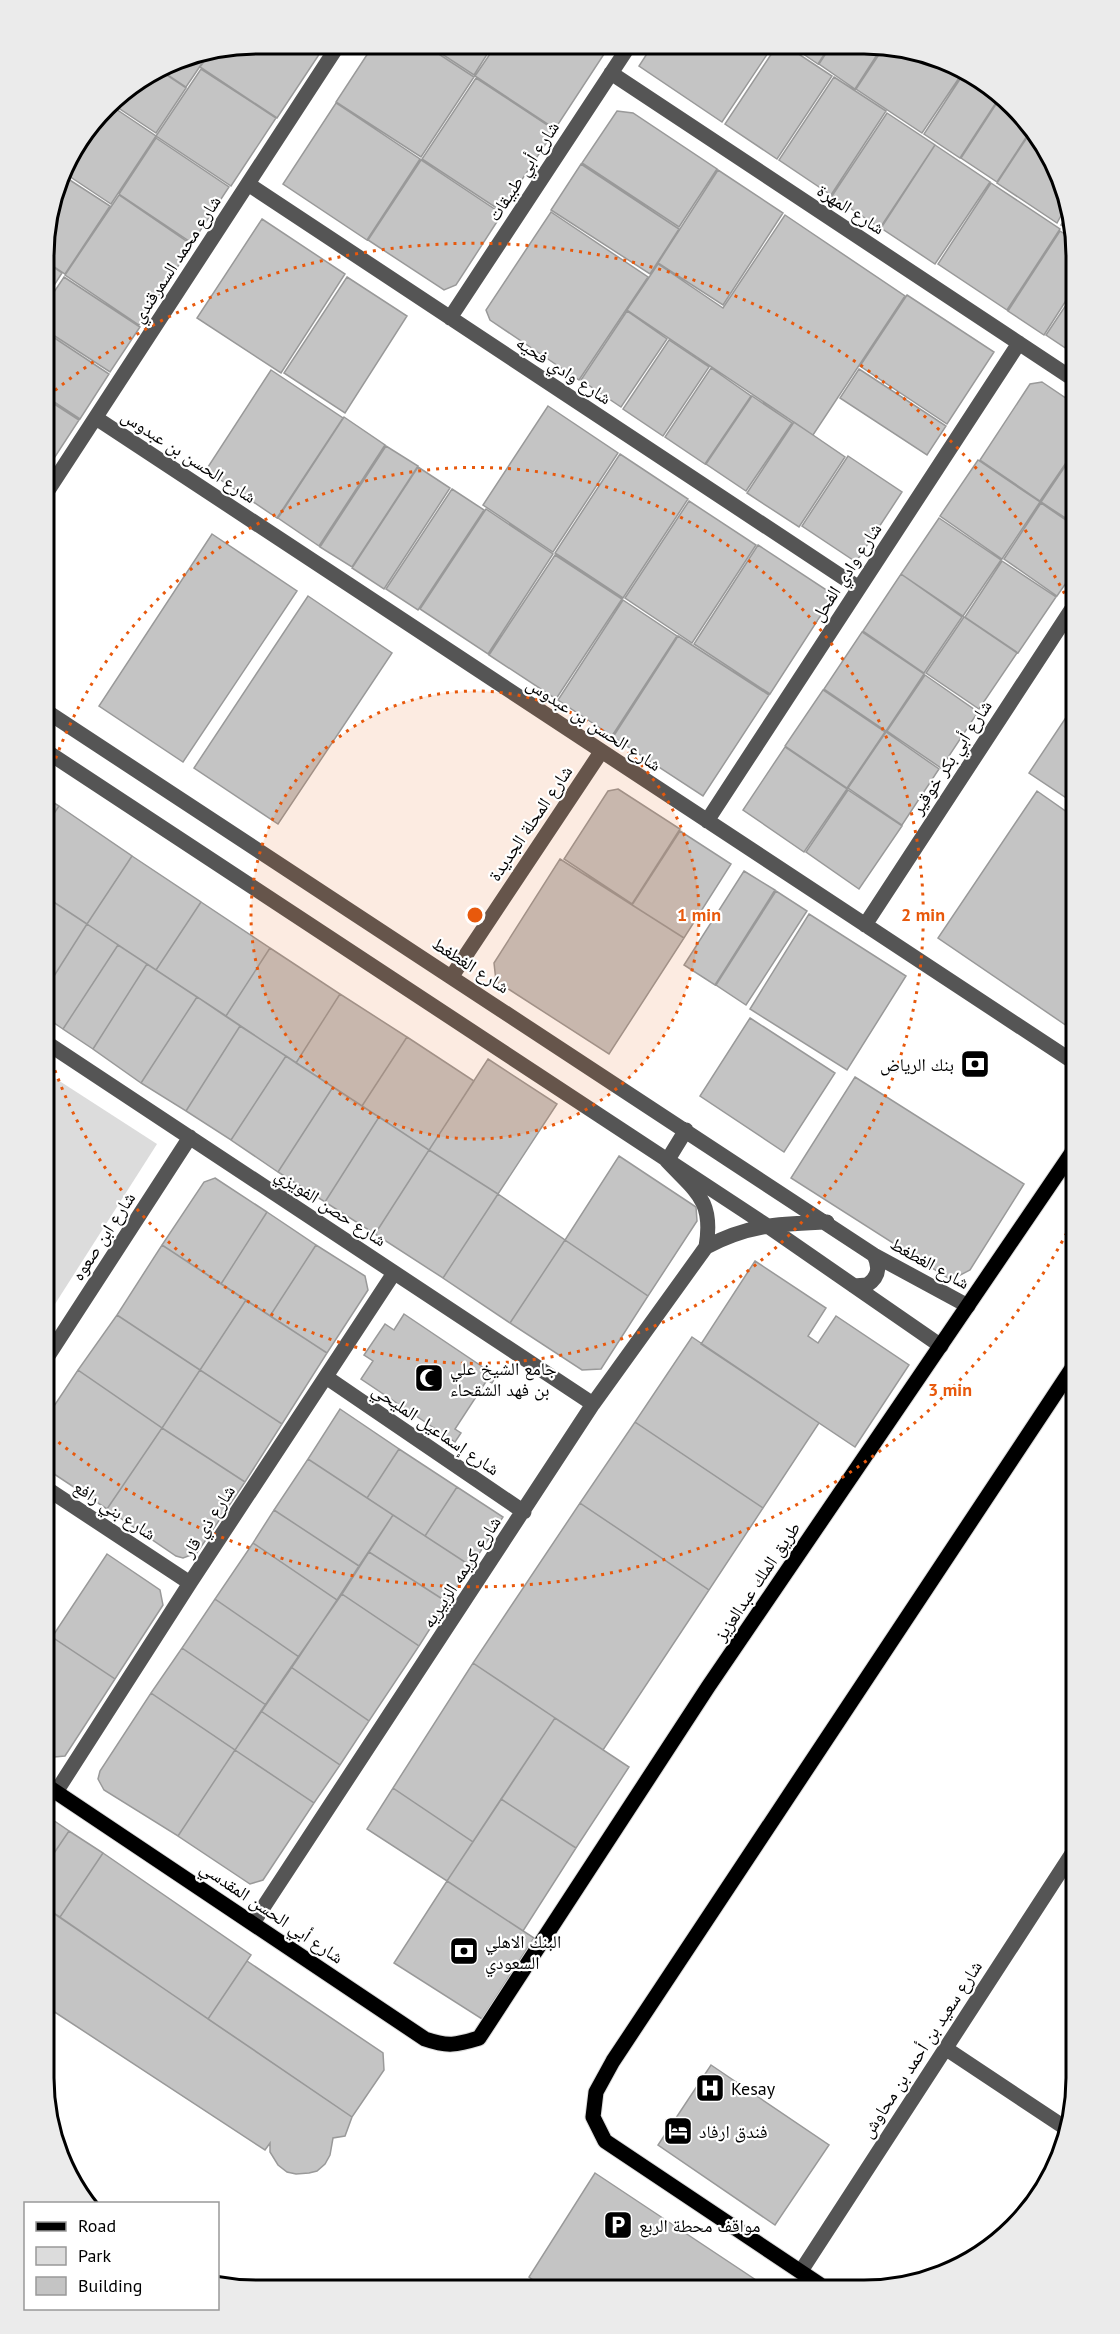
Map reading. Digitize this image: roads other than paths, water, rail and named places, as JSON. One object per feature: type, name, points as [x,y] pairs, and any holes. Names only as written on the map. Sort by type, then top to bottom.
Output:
[{"type":"main road","name":"طريق الملك عبدالعزيز","points":[[479,2038],[708,1687],[1066,1161]]},
{"type":"main road","points":[[813,2280],[605,2140],[593,2117],[596,2092],[613,2061],[1066,1378]]},
{"type":"main road","name":"شارع أبي الحسن المقدسي","points":[[54,1791],[425,2039],[444,2045],[460,2044],[479,2038]]},
{"type":"street","name":"شارع محمد السمرقندي","points":[[54,481],[332,54]]},
{"type":"street","name":"شارع أبي طبيقات","points":[[450,318],[624,54]]},
{"type":"street","name":"شارع المهرة","points":[[610,74],[1066,374]]},
{"type":"street","name":"شارع وادي فحيه","points":[[248,184],[859,588]]},
{"type":"street","name":"شارع وادي الفحل","points":[[706,821],[1019,343]]},
{"type":"street","name":"شارع الحسن بن عبدوس","points":[[96,418],[1066,1058]]},
{"type":"street","name":"شارع أبي بكر خوقير","points":[[865,925],[1066,618]]},
{"type":"street","name":"شارع الغطغط","points":[[54,716],[874,1255],[968,1306]]},
{"type":"street","name":"شارع المحلة الجديدة","points":[[452,976],[601,752]]},
{"type":"street","points":[[54,756],[766,1224],[941,1346]]},
{"type":"street","name":"شارع حصن الفويزي","points":[[54,1048],[593,1404]]},
{"type":"street","points":[[667,1161],[686,1130]]},
{"type":"street","name":"شارع ابن صعوه","points":[[54,1347],[190,1137]]},
{"type":"street","points":[[667,1161],[702,1199],[708,1215],[709,1229],[706,1247]]},
{"type":"street","name":"شارع كريمه الزبيريه","points":[[253,1923],[593,1404],[706,1247],[738,1232],[766,1224],[827,1222]]},
{"type":"street","name":"شارع الغطغط","points":[[854,1286],[867,1285],[877,1275],[878,1269],[874,1255]]},
{"type":"street","name":"شارع ذي قار","points":[[54,1788],[394,1273]]},
{"type":"street","name":"شارع إسماعيل المليحي","points":[[326,1377],[524,1512]]},
{"type":"street","name":"شارع بني رافع","points":[[54,1494],[190,1583]]},
{"type":"street","name":"شارع سعيد بن أحمد بن محاوش","points":[[801,2271],[1066,1863]]},
{"type":"street","points":[[945,2048],[1060,2124]]},
{"type":"place","name":"بنك الرياض","points":[[975,1064]]},
{"type":"place","name":"جامع الشيخ علي بن فهد الشقحاء","points":[[429,1378]]},
{"type":"place","name":"البنك الاهلي السعودي","points":[[464,1951]]},
{"type":"place","name":"Kesay","points":[[710,2088]]},
{"type":"place","name":"فندق ارفاد","points":[[678,2131]]},
{"type":"place","name":"مواقف محطة الربع","points":[[618,2225]]}]
